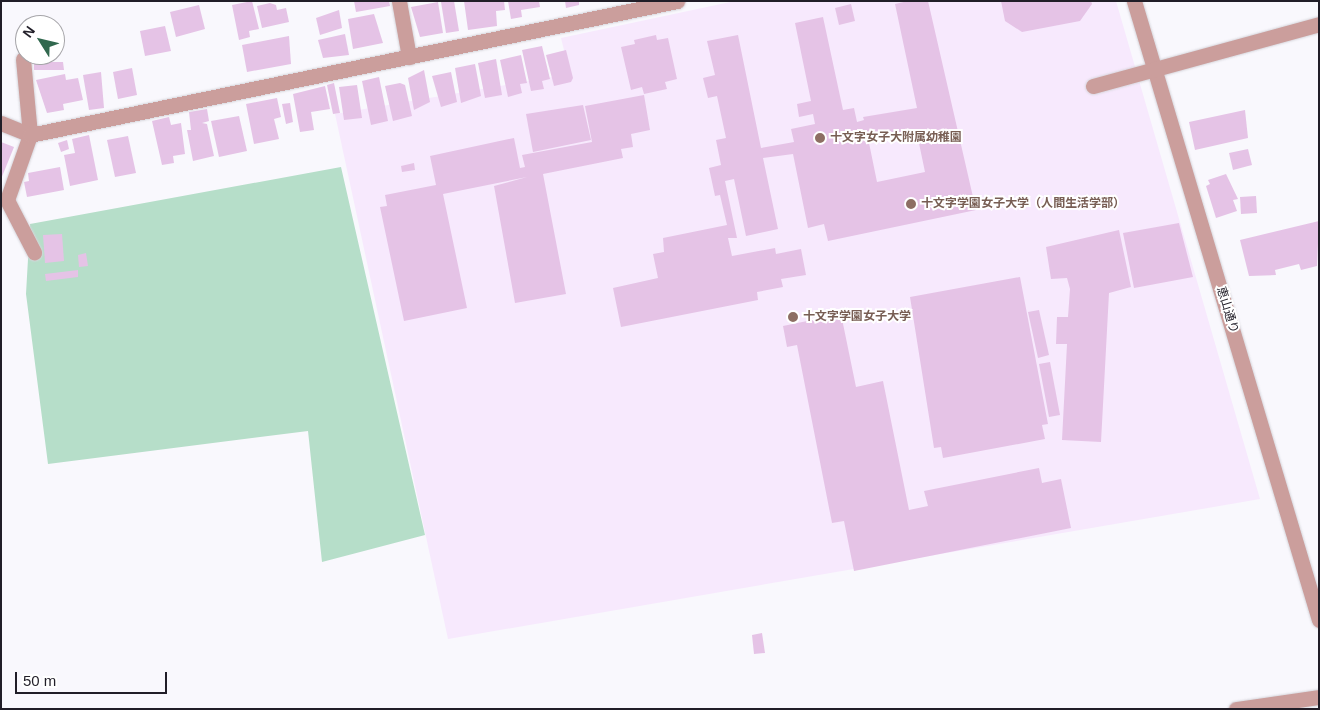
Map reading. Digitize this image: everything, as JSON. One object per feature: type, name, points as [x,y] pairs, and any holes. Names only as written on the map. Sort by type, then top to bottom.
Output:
[{"type":"street","points":[[399,1],[409,56]]},
{"type":"street","points":[[1,123],[30,135],[677,1]]},
{"type":"street","name":"恵山通り","points":[[1134,1],[1319,620]]},
{"type":"street","points":[[1093,86],[1154,66],[1319,24]]},
{"type":"street","points":[[24,65],[30,135],[7,200],[34,252]]},
{"type":"street","points":[[1236,709],[1319,697]]},
{"type":"shaded area","name":"十文字学園女子大学","points":[[735,1],[1116,1],[1260,499],[448,639],[335,114],[570,74],[561,38]]},
{"type":"green space","points":[[341,167],[425,535],[322,562],[308,431],[48,464],[26,294],[30,224]]},
{"type":"building","points":[[252,1],[259,29],[249,31],[250,37],[239,40],[232,5]]},
{"type":"building","points":[[354,1],[389,1],[390,6],[356,12]]},
{"type":"building","points":[[454,1],[459,31],[446,33],[441,2]]},
{"type":"building","points":[[464,1],[504,1],[505,10],[496,11],[497,26],[468,30]]},
{"type":"building","points":[[508,1],[539,1],[540,7],[521,10],[522,17],[511,19]]},
{"type":"building","points":[[565,1],[579,1],[579,5],[566,8]]},
{"type":"building","points":[[908,1],[928,1],[976,210],[828,241],[824,224],[808,228],[793,154],[763,158],[778,229],[746,236],[734,179],[725,181],[737,238],[728,238],[732,256],[775,248],[776,254],[801,249],[806,275],[781,279],[783,287],[757,292],[758,300],[621,327],[613,288],[658,278],[653,254],[664,252],[663,238],[727,225],[720,195],[715,196],[709,168],[721,165],[716,140],[726,138],[717,96],[708,98],[703,78],[715,75],[707,41],[738,35],[761,148],[794,142],[791,129],[815,124],[813,114],[799,117],[797,104],[811,101],[795,23],[823,17],[843,110],[854,108],[857,122],[864,120],[863,117],[917,108],[895,4]],"holes":[[[916,129],[925,172],[877,182],[868,138]]]},
{"type":"building","points":[[1001,1],[1091,1],[1092,4],[1080,21],[1022,32],[1005,21]]},
{"type":"building","points":[[438,2],[443,33],[420,37],[411,7]]},
{"type":"building","points":[[270,3],[276,5],[277,10],[286,8],[289,22],[262,28],[257,6]]},
{"type":"building","points":[[851,4],[855,21],[839,25],[835,8]]},
{"type":"building","points":[[199,5],[205,29],[176,37],[170,12]]},
{"type":"building","points":[[339,10],[342,28],[320,35],[316,18]]},
{"type":"building","points":[[374,14],[383,43],[353,49],[348,19]]},
{"type":"building","points":[[165,26],[171,51],[145,56],[140,31]]},
{"type":"building","points":[[345,34],[349,55],[323,58],[318,40]]},
{"type":"building","points":[[656,35],[657,40],[668,38],[677,79],[665,82],[667,89],[644,94],[642,87],[631,90],[621,47],[635,44],[634,40]]},
{"type":"building","points":[[289,36],[291,64],[247,72],[242,45]]},
{"type":"building","points":[[542,46],[550,79],[542,81],[544,89],[531,91],[522,50]]},
{"type":"building","points":[[566,50],[573,78],[571,82],[554,86],[546,55]]},
{"type":"building","points":[[521,55],[527,83],[520,84],[522,93],[508,97],[500,60]]},
{"type":"building","points":[[496,59],[502,95],[485,98],[478,63]]},
{"type":"building","points":[[475,64],[481,96],[461,103],[455,68]]},
{"type":"building","points":[[34,65],[63,65],[64,70],[34,70]]},
{"type":"building","points":[[132,68],[137,95],[118,99],[113,72]]},
{"type":"building","points":[[424,70],[430,102],[414,110],[408,78]]},
{"type":"building","points":[[101,72],[104,108],[89,110],[83,75]]},
{"type":"building","points":[[451,72],[457,102],[441,107],[432,76]]},
{"type":"building","points":[[65,74],[66,80],[78,78],[83,100],[63,104],[64,110],[47,113],[36,80]]},
{"type":"building","points":[[379,77],[388,121],[371,125],[362,81]]},
{"type":"building","points":[[334,83],[340,113],[333,114],[327,85]]},
{"type":"building","points":[[400,83],[405,85],[412,116],[393,121],[385,86]]},
{"type":"building","points":[[357,85],[362,118],[344,120],[339,87]]},
{"type":"building","points":[[325,86],[330,109],[311,112],[314,130],[300,132],[293,94]]},
{"type":"building","points":[[644,95],[650,130],[631,134],[633,147],[621,149],[623,158],[543,174],[566,294],[515,303],[494,186],[527,177],[443,194],[467,308],[404,321],[380,207],[387,206],[385,195],[436,185],[430,156],[514,138],[520,168],[525,167],[522,155],[592,142],[585,106]]},
{"type":"building","points":[[277,98],[281,117],[274,119],[279,139],[254,144],[246,104]]},
{"type":"building","points":[[290,103],[293,122],[286,124],[282,104]]},
{"type":"building","points":[[583,105],[591,140],[533,152],[526,114]]},
{"type":"building","points":[[207,109],[209,121],[202,123],[207,124],[214,156],[193,161],[187,130],[191,130],[189,112]]},
{"type":"building","points":[[1245,110],[1248,138],[1195,150],[1189,122]]},
{"type":"building","points":[[239,116],[247,151],[219,157],[211,121]]},
{"type":"building","points":[[169,117],[171,125],[181,123],[185,154],[173,156],[174,163],[162,165],[152,121]]},
{"type":"building","points":[[89,135],[98,180],[70,186],[64,155],[75,153],[72,139]]},
{"type":"building","points":[[128,136],[136,173],[115,177],[107,140]]},
{"type":"building","points":[[67,140],[69,149],[61,152],[58,143]]},
{"type":"building","points":[[1,142],[14,147],[1,179]]},
{"type":"building","points":[[1248,149],[1252,165],[1233,170],[1229,153]]},
{"type":"building","points":[[414,163],[415,170],[402,172],[401,166]]},
{"type":"building","points":[[60,167],[64,190],[27,197],[24,182],[29,181],[28,173]]},
{"type":"building","points":[[1226,174],[1238,199],[1233,200],[1237,211],[1216,218],[1206,186],[1210,184],[1208,180]]},
{"type":"building","points":[[1256,196],[1257,213],[1241,214],[1240,197]]},
{"type":"building","points":[[1319,221],[1317,266],[1301,270],[1299,264],[1275,270],[1276,275],[1249,276],[1240,240]]},
{"type":"building","points":[[1179,223],[1193,277],[1134,288],[1123,233]]},
{"type":"building","points":[[1119,230],[1131,287],[1109,293],[1101,442],[1062,440],[1067,344],[1056,344],[1057,317],[1068,317],[1070,289],[1067,278],[1051,279],[1046,247]]},
{"type":"building","points":[[62,234],[64,261],[45,263],[43,235]]},
{"type":"building","points":[[86,253],[88,266],[79,267],[78,255]]},
{"type":"building","points":[[78,270],[78,277],[46,281],[45,274]]},
{"type":"building","points":[[1020,277],[1048,424],[1042,425],[1045,439],[943,458],[941,447],[934,448],[910,297]]},
{"type":"building","points":[[1039,310],[1049,355],[1038,358],[1028,312]]},
{"type":"building","points":[[841,314],[856,387],[883,381],[909,510],[928,506],[924,491],[1039,468],[1042,483],[1061,479],[1071,528],[854,571],[844,521],[832,523],[797,345],[787,347],[783,326]]},
{"type":"building","points":[[1050,362],[1060,415],[1049,417],[1039,364]]},
{"type":"building","points":[[762,633],[765,653],[754,654],[752,635]]},
{"type":"place","name":"十文字女子大附属幼稚園","points":[[820,138]]},
{"type":"place","name":"十文字学園女子大学（人間生活学部）","points":[[911,204]]},
{"type":"place","name":"十文字学園女子大学","points":[[793,317]]}]
